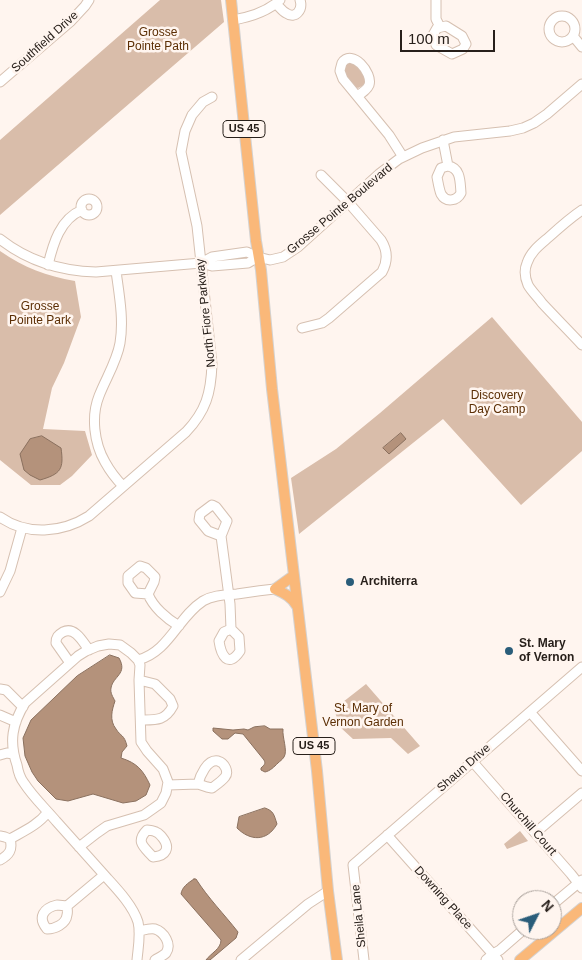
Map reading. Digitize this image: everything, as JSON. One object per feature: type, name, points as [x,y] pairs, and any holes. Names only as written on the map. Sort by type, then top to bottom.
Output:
[{"type":"main road","name":"US 45","points":[[231,0],[258,257],[261,270],[272,389],[337,960]]},
{"type":"main road","points":[[293,576],[276,589],[285,593],[298,607]]},
{"type":"main road","points":[[520,960],[582,908]]},
{"type":"street","name":"Southfield Drive","points":[[0,82],[71,21],[89,0]]},
{"type":"street","points":[[233,20],[258,14],[278,2],[287,14],[293,15],[299,12],[301,8],[300,0]]},
{"type":"street","points":[[436,0],[436,19],[440,27]]},
{"type":"street","points":[[573,36],[582,47]]},
{"type":"street","name":"Grosse Pointe Boulevard","points":[[0,239],[40,262],[72,271],[84,272],[201,263],[212,266],[248,263],[258,257],[270,260],[278,259],[289,254],[379,174],[403,157],[454,137],[523,128],[548,114],[582,84]]},
{"type":"street","points":[[357,96],[389,135],[403,157]]},
{"type":"street","name":"North Fiore Parkway","points":[[0,518],[22,528],[51,530],[69,526],[89,516],[186,432],[201,413],[212,382],[212,364],[197,226],[182,147],[185,131],[192,115],[203,102],[212,97]]},
{"type":"street","points":[[443,140],[448,166]]},
{"type":"street","points":[[302,328],[322,323],[329,318],[382,272],[386,265],[385,246],[381,240],[348,202],[321,175]]},
{"type":"street","points":[[48,265],[61,228],[71,216],[82,210]]},
{"type":"street","points":[[582,210],[538,246],[531,254],[525,268],[525,277],[534,294],[582,344]]},
{"type":"street","points":[[116,271],[122,326],[120,344],[117,357],[99,396],[94,418],[100,452],[107,466],[123,486]]},
{"type":"street","points":[[0,592],[10,571],[22,528]]},
{"type":"street","points":[[221,536],[230,604],[231,628]]},
{"type":"street","points":[[138,660],[144,659],[163,646],[195,608],[211,597],[276,589]]},
{"type":"street","points":[[148,594],[150,600],[170,620],[179,626]]},
{"type":"street","points":[[70,663],[56,643],[61,633],[72,631],[89,650]]},
{"type":"street","points":[[79,847],[107,826],[144,815],[161,802],[168,785],[163,769],[140,742],[140,665],[138,660],[120,645],[98,646],[78,656],[25,703],[16,722],[12,742],[13,754],[22,781],[48,812],[79,847],[104,875],[125,898],[137,921],[139,931],[137,960]]},
{"type":"street","name":"Shaun Drive","points":[[354,873],[353,865],[582,667]]},
{"type":"street","points":[[139,680],[154,684],[170,699],[173,706],[170,713],[163,718],[141,720]]},
{"type":"street","points":[[0,689],[6,690],[23,707]]},
{"type":"street","points":[[530,712],[582,772]]},
{"type":"street","points":[[0,715],[16,722]]},
{"type":"street","points":[[0,755],[13,754]]},
{"type":"street","name":"Churchill Court","points":[[472,761],[581,884]]},
{"type":"street","points":[[168,785],[198,784]]},
{"type":"street","points":[[536,833],[582,793]]},
{"type":"street","points":[[10,839],[31,828],[48,812]]},
{"type":"street","points":[[144,815],[147,830]]},
{"type":"street","name":"Downing Place","points":[[387,835],[492,958]]},
{"type":"street","points":[[0,836],[10,839],[12,849],[0,860]]},
{"type":"street","name":"Sheila Lane","points":[[354,873],[364,960]]},
{"type":"street","points":[[67,906],[104,875]]},
{"type":"street","points":[[562,898],[581,884]]},
{"type":"street","points":[[241,960],[308,904],[328,891]]},
{"type":"street","points":[[139,931],[156,930],[167,939],[168,944],[165,953],[155,960]]},
{"type":"street","points":[[492,958],[512,940]]},
{"type":"green space","name":"Grosse Pointe Path","points":[[160,0],[221,0],[224,22],[0,215],[0,140]]},
{"type":"green space","points":[[349,61],[364,74],[365,82],[358,88],[353,86],[343,71],[345,63]]},
{"type":"green space","name":"Grosse Pointe Park","points":[[0,251],[36,270],[55,277],[75,281],[81,317],[64,363],[52,388],[43,429],[85,431],[92,455],[72,476],[60,485],[31,485],[0,460]]},
{"type":"green space","name":"Discovery Day Camp","points":[[492,317],[582,422],[582,451],[521,505],[443,419],[299,534],[291,478],[336,449]]},
{"type":"green space","name":"St. Mary of Vernon Garden","points":[[366,684],[420,746],[408,754],[391,738],[353,739],[340,727],[334,709]]},
{"type":"green space","points":[[520,831],[528,841],[507,849],[504,844]]},
{"type":"shaded area","points":[[401,433],[406,439],[389,454],[383,448]]},
{"type":"shaded area","points":[[42,436],[61,448],[62,461],[60,470],[57,473],[40,480],[24,470],[20,454],[30,439]]},
{"type":"shaded area","points":[[110,655],[119,658],[122,668],[112,684],[111,690],[115,701],[112,711],[112,722],[125,739],[127,746],[122,752],[121,758],[139,768],[150,785],[146,795],[136,801],[123,803],[93,794],[68,801],[56,799],[32,772],[25,756],[23,738],[31,720],[77,676]]},
{"type":"shaded area","points":[[265,726],[270,729],[283,729],[285,754],[282,760],[272,769],[265,772],[261,770],[265,763],[264,760],[243,734],[235,733],[228,739],[222,739],[213,731],[213,728],[248,730],[254,727]]},
{"type":"shaded area","points":[[265,808],[272,812],[277,824],[268,834],[258,838],[247,835],[237,828],[239,817]]},
{"type":"shaded area","points":[[196,879],[238,932],[236,938],[210,960],[206,960],[218,948],[221,940],[181,894],[184,887]]},
{"type":"place","name":"Architerra","points":[[350,582]]},
{"type":"place","name":"St. Mary of Vernon","points":[[509,651]]}]
